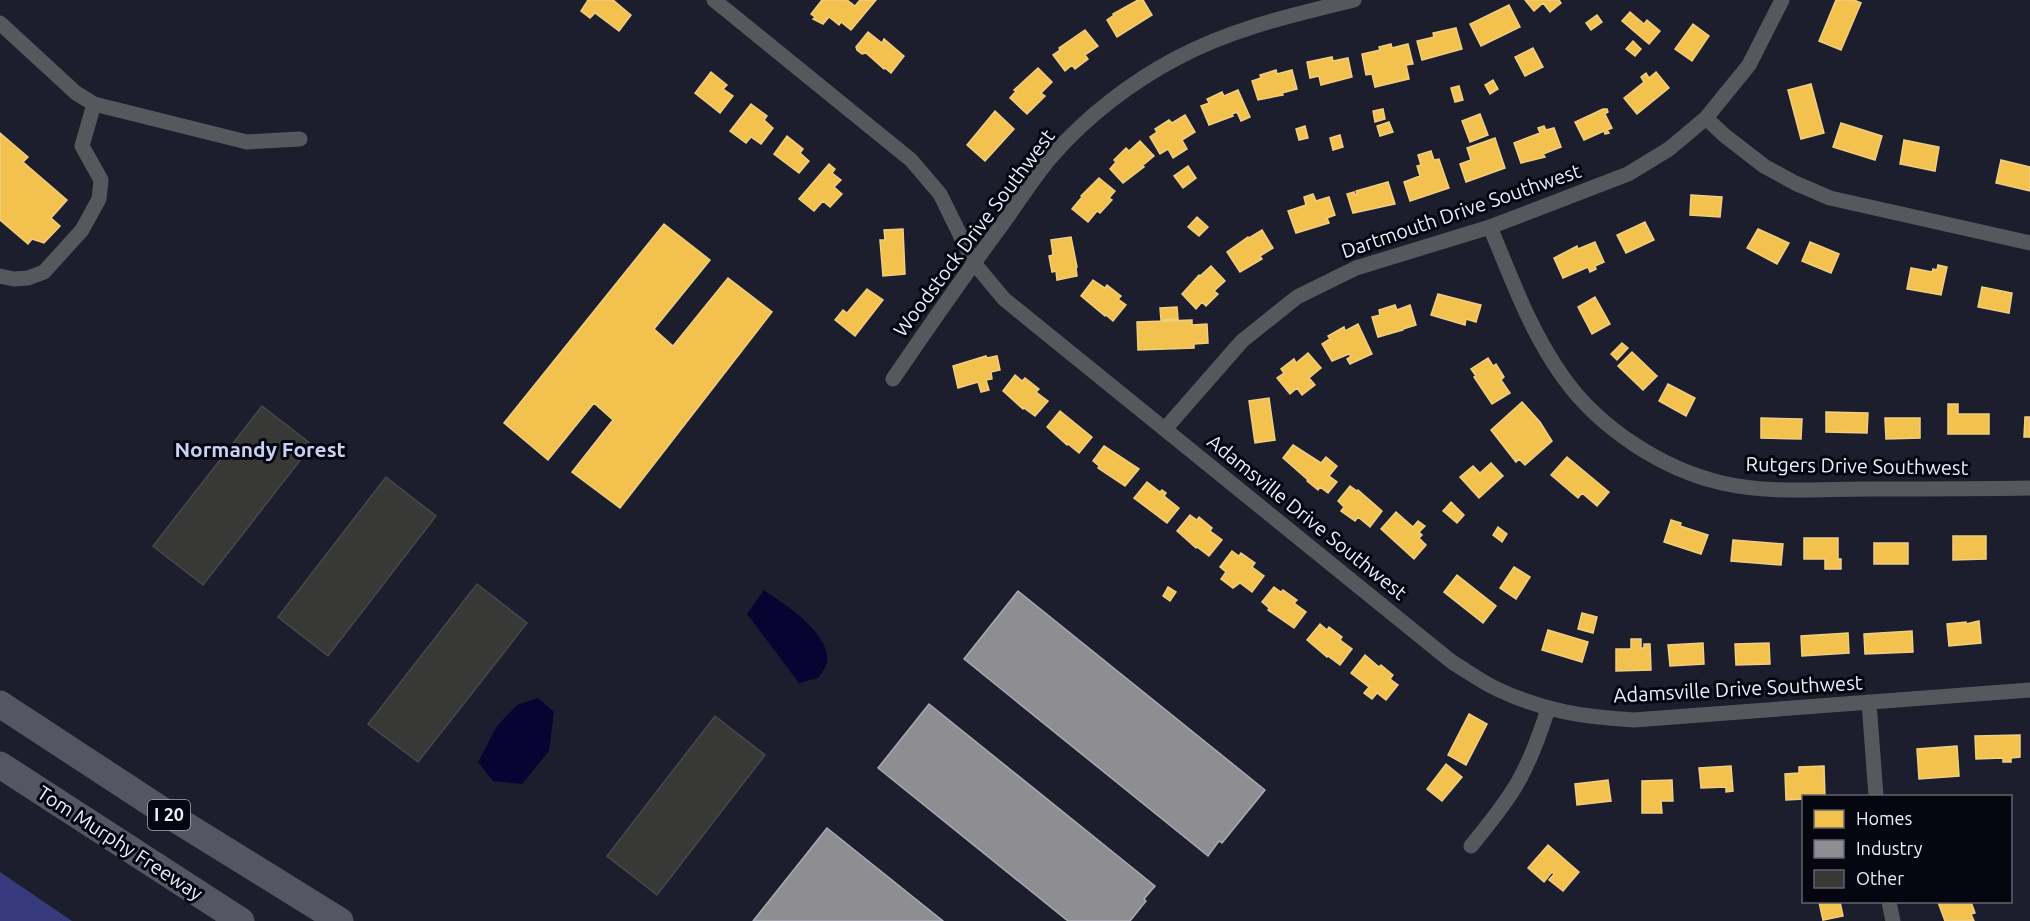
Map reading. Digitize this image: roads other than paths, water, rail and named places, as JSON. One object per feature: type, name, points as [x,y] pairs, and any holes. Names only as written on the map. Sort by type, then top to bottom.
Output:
[{"type":"highway","name":"I 20","points":[[0,704],[177,820],[340,921]]},
{"type":"highway","name":"Tom Murphy Freeway","points":[[0,765],[241,921]]},
{"type":"street","name":"Adamsville Drive Southwest","points":[[714,0],[910,160],[940,194],[974,263],[1004,299],[1452,663],[1496,689],[1548,709],[1591,718],[1634,720],[2030,690]]},
{"type":"street","name":"Woodstock Drive Southwest","points":[[893,379],[1052,157],[1086,122],[1129,88],[1177,58],[1235,32],[1354,0]]},
{"type":"street","name":"Dartmouth Drive Southwest","points":[[1165,429],[1242,341],[1298,297],[1356,268],[1490,227],[1628,174],[1669,150],[1706,118],[1749,65],[1782,0]]},
{"type":"street","points":[[0,23],[76,93],[94,104],[247,142],[300,140]]},
{"type":"street","points":[[0,276],[14,279],[28,278],[44,272],[81,230],[99,199],[101,180],[82,146],[94,104]]},
{"type":"street","points":[[1706,118],[1724,135],[1764,165],[1795,183],[1830,198],[2030,243]]},
{"type":"street","name":"Rutgers Drive Southwest","points":[[1490,227],[1530,326],[1564,379],[1590,408],[1622,436],[1679,470],[1723,484],[1770,490],[2030,489]]},
{"type":"street","points":[[1869,702],[1876,795]]},
{"type":"street","points":[[1471,846],[1496,816],[1518,782],[1535,746],[1548,709]]},
{"type":"street","points":[[1889,903],[1893,921]]},
{"type":"district","name":"Normandy Forest","points":[[260,450]]}]
